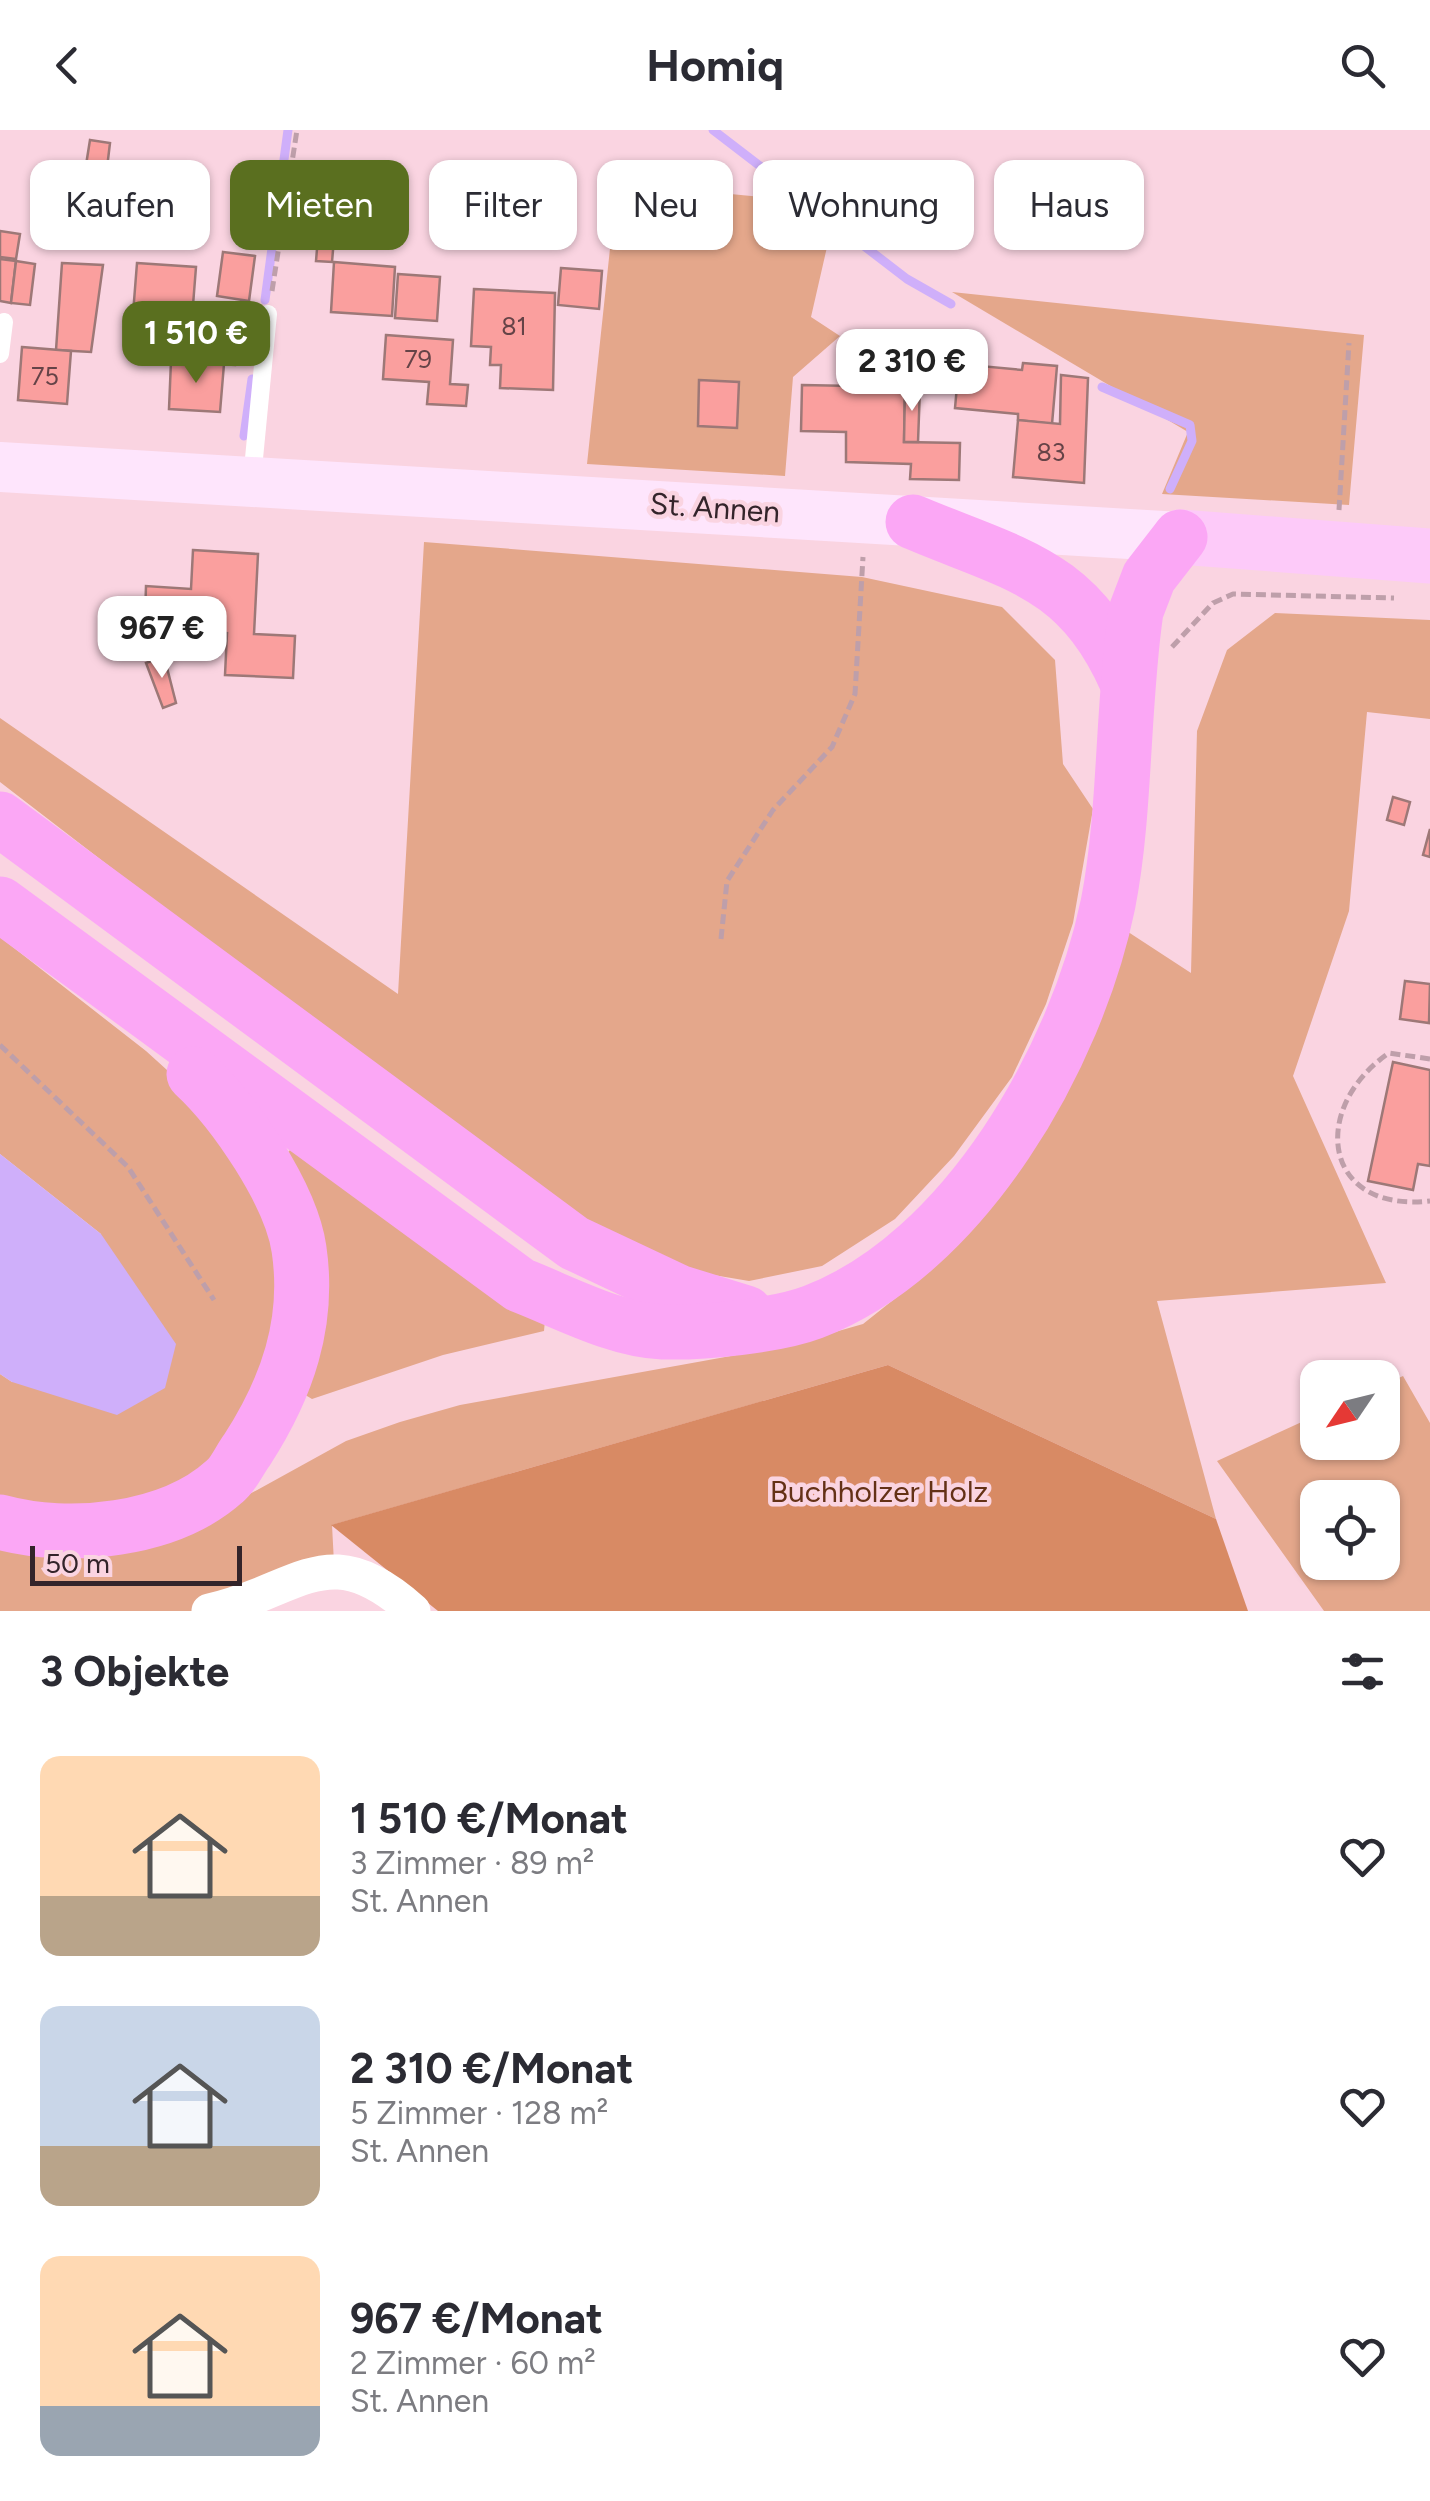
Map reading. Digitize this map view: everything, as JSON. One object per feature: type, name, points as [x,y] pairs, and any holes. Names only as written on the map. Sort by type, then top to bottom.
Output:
[{"type":"highway","points":[[889,520],[1044,578],[1076,600],[1129,664]]},
{"type":"highway","points":[[0,904],[520,1285],[605,1318],[662,1332],[773,1322],[810,1314],[850,1296],[906,1256],[998,1156],[1056,1063],[1078,1014],[1108,903],[1136,611],[1149,578],[1180,537]]},
{"type":"highway","points":[[0,819],[574,1243],[678,1292],[773,1322]]},
{"type":"highway","points":[[0,1522],[19,1527],[104,1530],[171,1513],[226,1481],[273,1409],[301,1334],[299,1246],[267,1165],[210,1088],[52,944]]},
{"type":"main road","name":"St. Annen","points":[[0,467],[1180,537],[1336,550],[1421,578]]},
{"type":"street","points":[[209,1611],[242,1604],[322,1570],[357,1571],[413,1611]]},
{"type":"lane","points":[[252,480],[268,314]]},
{"type":"lane","points":[[0,354],[4,322]]},
{"type":"path","points":[[268,314],[297,130]]},
{"type":"path","points":[[1336,550],[1349,343]]},
{"type":"path","points":[[721,940],[728,881],[773,810],[832,746],[854,694],[889,520]]},
{"type":"path","points":[[1129,664],[1178,644],[1213,603],[1233,594],[1421,578]]},
{"type":"path","points":[[0,1045],[128,1167],[214,1300]]},
{"type":"path","points":[[1430,1059],[1389,1053],[1365,1069],[1345,1097],[1338,1118],[1337,1150],[1350,1178],[1369,1196],[1396,1203],[1430,1201]]},
{"type":"shaded area","points":[[733,194],[753,196],[753,250],[826,250],[811,317],[840,336],[793,377],[785,476],[587,464],[610,250],[733,250]]},
{"type":"shaded area","points":[[952,292],[1364,335],[1349,505],[1162,494],[1188,432]]},
{"type":"shaded area","points":[[424,542],[862,577],[1002,607],[1055,660],[1063,764],[1093,809],[1073,923],[1046,1004],[1012,1077],[954,1156],[895,1219],[822,1266],[749,1281],[672,1268],[587,1225],[405,1094],[0,782],[0,718],[398,994]]},
{"type":"shaded area","points":[[1275,613],[1430,620],[1430,719],[1367,712],[1349,911],[1293,1076],[1386,1283],[1157,1301],[1216,1519],[888,1365],[332,1525],[335,1582],[258,1611],[0,1611],[0,1544],[179,1533],[346,1441],[400,1422],[460,1405],[786,1346],[863,1324],[922,1277],[1119,926],[1191,973],[1197,731],[1227,650]]},
{"type":"shaded area","points":[[0,937],[146,1051],[199,1099],[285,1249],[286,1332],[216,1458],[164,1491],[103,1515],[0,1506],[0,1374],[12,1382],[101,1234],[0,1154]]},
{"type":"shaded area","points":[[294,1146],[545,1320],[544,1331],[443,1355],[312,1399],[302,1393],[285,1155]]},
{"type":"shaded area","points":[[0,1154],[101,1234],[176,1344],[165,1388],[117,1415],[12,1382],[0,1374]]},
{"type":"shaded area","points":[[1403,1376],[1430,1423],[1430,1611],[1324,1611],[1302,1580],[1400,1580],[1400,1480],[1300,1480],[1300,1577],[1217,1461],[1300,1423],[1300,1460],[1400,1460]]},
{"type":"green space","name":"Buchholzer Holz","points":[[888,1365],[1216,1519],[1248,1611],[438,1611],[331,1525]]},
{"type":"building","points":[[90,140],[110,143],[108,160],[87,160]]},
{"type":"building","points":[[0,231],[20,234],[16,259],[0,257]]},
{"type":"building","points":[[317,250],[333,250],[332,262],[316,261]]},
{"type":"building","points":[[223,252],[255,256],[249,301],[217,296]]},
{"type":"building","points":[[0,259],[16,261],[11,303],[0,301]]},
{"type":"building","points":[[16,261],[35,264],[30,305],[11,303]]},
{"type":"building","points":[[334,262],[395,267],[392,316],[331,312]]},
{"type":"building","points":[[62,263],[103,265],[91,352],[56,350]]},
{"type":"building","points":[[137,263],[196,267],[192,318],[133,314]]},
{"type":"building","points":[[561,268],[602,271],[599,309],[558,305]]},
{"type":"building","points":[[398,274],[440,277],[437,321],[395,318]]},
{"type":"building","points":[[474,289],[555,293],[553,390],[500,388],[501,365],[490,365],[491,347],[471,346]]},
{"type":"building","points":[[162,316],[189,318],[186,362],[159,360]]},
{"type":"building","points":[[386,335],[453,340],[450,384],[468,385],[466,406],[427,404],[429,382],[383,379]]},
{"type":"building","points":[[220,340],[237,341],[235,365],[218,364]]},
{"type":"building","points":[[22,347],[71,351],[67,404],[18,400]]},
{"type":"building","points":[[171,361],[224,364],[220,412],[169,409]]},
{"type":"building","points":[[1023,363],[1057,366],[1052,424],[1018,420],[1018,414],[955,408],[959,364],[1022,370]]},
{"type":"building","points":[[1061,375],[1088,378],[1084,483],[1013,477],[1018,420],[1060,424]]},
{"type":"building","points":[[699,380],[739,382],[737,428],[698,426]]},
{"type":"building","points":[[802,385],[905,387],[904,442],[960,443],[959,480],[910,479],[911,464],[846,462],[846,432],[801,431]]},
{"type":"building","points":[[905,387],[920,388],[918,442],[904,442]]},
{"type":"building","points":[[193,550],[258,554],[254,634],[295,636],[293,678],[225,675],[227,633],[218,632],[219,607],[190,605],[189,619],[145,617],[146,586],[191,589]]},
{"type":"building","points":[[164,656],[176,703],[163,708],[146,663]]},
{"type":"building","points":[[1393,797],[1410,802],[1404,825],[1387,820]]},
{"type":"building","points":[[1430,829],[1430,857],[1423,855]]},
{"type":"building","points":[[1405,981],[1430,984],[1429,1023],[1400,1019]]},
{"type":"building","points":[[1393,1062],[1430,1070],[1430,1166],[1418,1164],[1413,1190],[1368,1181]]},
{"type":"waterway","points":[[265,300],[288,130]]},
{"type":"waterway","points":[[713,130],[907,279],[951,304]]},
{"type":"waterway","points":[[244,436],[252,379]]},
{"type":"waterway","points":[[1102,387],[1190,425],[1192,441],[1170,489]]}]
